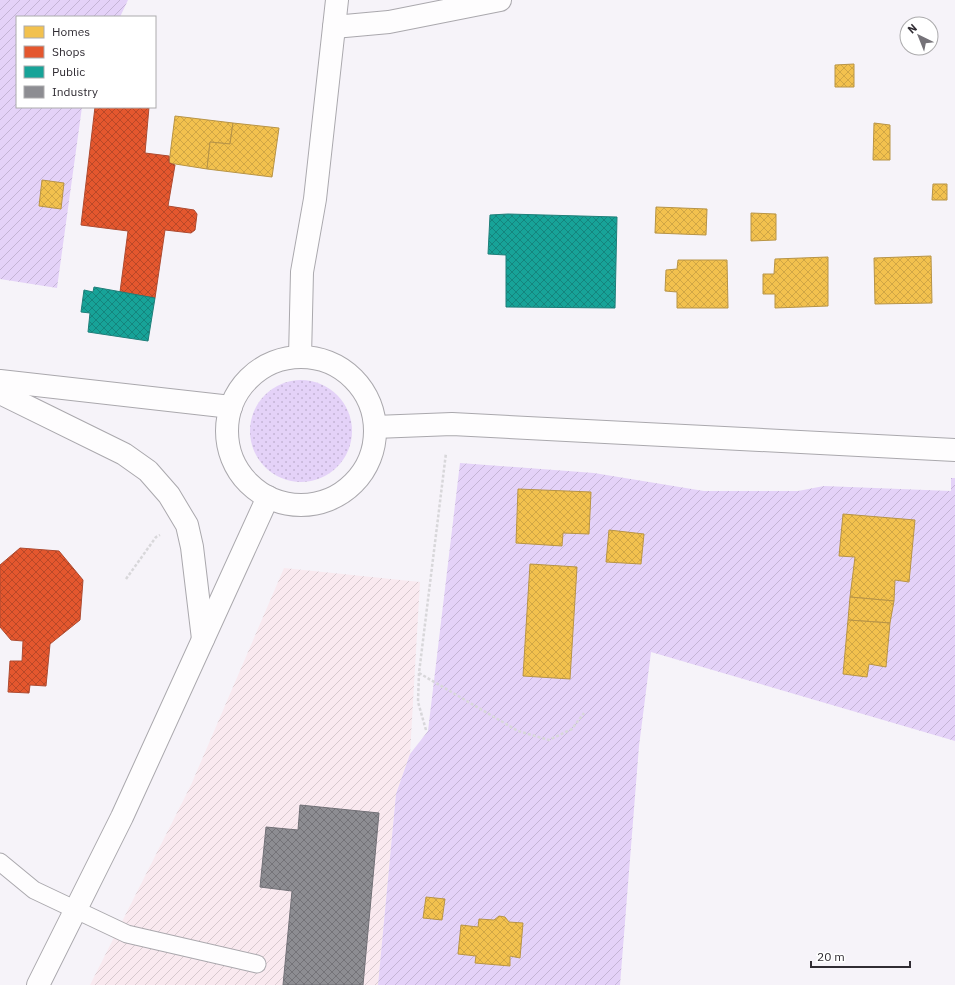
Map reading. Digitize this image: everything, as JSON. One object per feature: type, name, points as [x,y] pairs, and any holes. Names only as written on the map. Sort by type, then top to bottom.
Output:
[{"type":"main road","points":[[300,357],[302,272],[315,200],[337,0]]},
{"type":"main road","points":[[334,27],[389,22],[500,0]]},
{"type":"main road","points":[[300,357],[330,363],[344,371],[355,381],[367,398],[374,417],[375,427],[373,450],[369,462],[363,472],[347,489],[326,500],[303,505],[285,503],[268,497],[259,492],[244,478],[233,459],[229,444],[228,428],[231,408],[242,388],[258,372],[278,361],[300,357]]},
{"type":"main road","points":[[0,381],[231,408]]},
{"type":"main road","points":[[0,393],[124,454],[148,471],[169,495],[187,525],[192,547],[203,639]]},
{"type":"main road","points":[[375,427],[452,424],[955,450]]},
{"type":"main road","points":[[38,985],[77,910],[122,817],[268,497]]},
{"type":"lane","points":[[0,862],[34,890],[127,934],[257,964]]},
{"type":"path","points":[[426,730],[418,702],[420,673],[445,460],[452,424]]},
{"type":"path","points":[[126,579],[156,537],[162,534]]},
{"type":"path","points":[[420,673],[518,731],[549,740],[572,729],[584,713]]},
{"type":"shaded area","points":[[0,0],[128,0],[120,16],[16,16],[16,108],[82,108],[57,288],[0,279]]},
{"type":"shaded area","points":[[301,380],[321,384],[337,395],[348,411],[352,431],[348,451],[337,467],[321,478],[301,482],[281,478],[265,467],[254,451],[250,431],[254,411],[265,395],[281,384]]},
{"type":"shaded area","points":[[460,463],[594,473],[704,491],[798,491],[824,486],[951,491],[951,478],[955,478],[955,741],[651,652],[639,746],[620,985],[378,985],[396,794],[410,754],[428,731]]},
{"type":"shaded area","points":[[284,568],[420,582],[410,754],[396,794],[378,985],[90,985],[191,785]]},
{"type":"building: Homes","points":[[854,64],[854,87],[835,87],[835,65]]},
{"type":"building: Homes","points":[[175,116],[233,123],[230,144],[210,142],[207,169],[169,163]]},
{"type":"building: Homes","points":[[233,123],[279,128],[272,177],[207,169],[210,142],[230,144]]},
{"type":"building: Homes","points":[[874,123],[890,125],[890,160],[873,160]]},
{"type":"building: Homes","points":[[42,180],[64,183],[61,209],[39,206]]},
{"type":"building: Homes","points":[[933,184],[947,184],[947,200],[932,200]]},
{"type":"building: Homes","points":[[656,207],[707,209],[706,235],[655,233]]},
{"type":"building: Homes","points":[[751,213],[776,214],[776,240],[751,241]]},
{"type":"building: Homes","points":[[931,256],[932,303],[875,304],[874,258]]},
{"type":"building: Homes","points":[[828,257],[828,306],[775,308],[775,294],[763,294],[763,274],[774,274],[775,259]]},
{"type":"building: Homes","points":[[678,260],[727,260],[728,308],[677,308],[677,292],[665,291],[666,270],[677,269]]},
{"type":"building: Homes","points":[[518,489],[591,492],[589,534],[563,533],[562,546],[516,543]]},
{"type":"building: Homes","points":[[843,514],[915,520],[909,582],[895,580],[894,601],[850,597],[855,557],[839,556]]},
{"type":"building: Homes","points":[[609,530],[644,534],[641,564],[606,562]]},
{"type":"building: Homes","points":[[530,564],[577,567],[570,679],[523,676]]},
{"type":"building: Homes","points":[[850,597],[894,601],[890,623],[848,620]]},
{"type":"building: Homes","points":[[848,620],[890,623],[886,667],[869,664],[867,677],[843,674]]},
{"type":"building: Homes","points":[[426,897],[445,899],[442,920],[423,918]]},
{"type":"building: Homes","points":[[499,916],[505,917],[509,922],[523,923],[520,958],[510,956],[510,966],[475,963],[476,956],[458,954],[461,925],[478,927],[479,919],[494,920]]},
{"type":"building: Shops","points":[[95,108],[149,108],[145,153],[169,156],[169,163],[175,165],[168,206],[194,210],[197,214],[195,230],[191,233],[165,230],[155,298],[120,292],[128,231],[81,225]]},
{"type":"building: Shops","points":[[20,548],[59,551],[83,580],[80,620],[50,644],[46,686],[30,685],[29,693],[8,692],[10,661],[22,661],[23,641],[11,640],[0,627],[0,565]]},
{"type":"building: Public","points":[[508,214],[617,217],[615,308],[506,307],[506,255],[488,254],[490,215]]},
{"type":"building: Public","points":[[94,287],[155,298],[148,341],[88,332],[90,313],[81,312],[84,290],[93,292]]},
{"type":"building: Industry","points":[[300,805],[379,813],[363,985],[283,985],[292,891],[260,887],[266,827],[298,830]]}]
